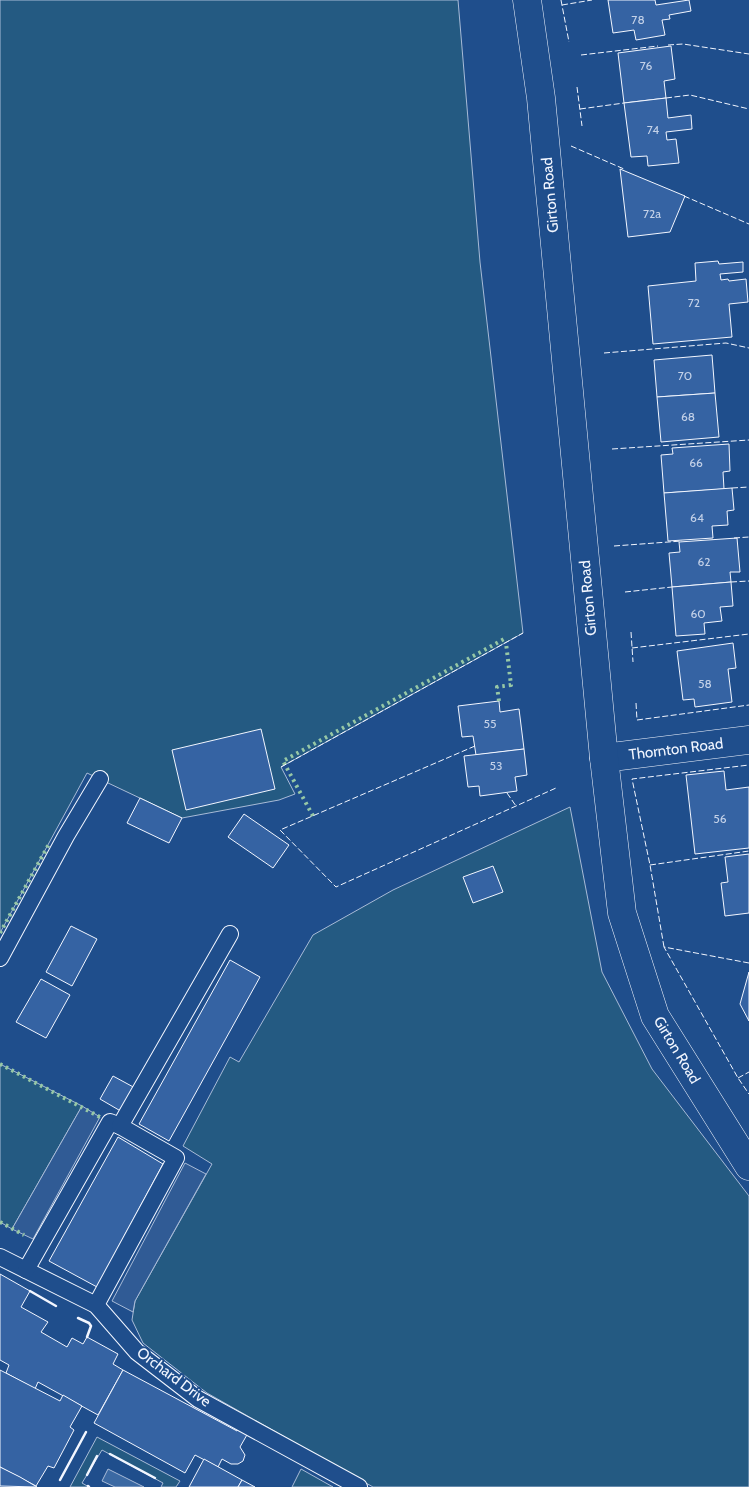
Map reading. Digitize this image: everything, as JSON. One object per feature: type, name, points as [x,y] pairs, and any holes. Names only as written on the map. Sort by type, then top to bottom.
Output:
[{"type":"street","name":"Girton Road","points":[[526,0],[541,98],[604,758],[622,913],[655,1016],[749,1166]]},
{"type":"street","name":"Thornton Road","points":[[604,758],[749,740]]},
{"type":"lane","points":[[0,958],[66,836],[100,779]]},
{"type":"lane","points":[[120,1126],[230,934]]},
{"type":"lane","points":[[26,1270],[110,1122],[120,1126],[176,1158],[96,1305]]},
{"type":"lane","name":"Orchard Drive","points":[[0,1257],[96,1305],[137,1352],[198,1399],[359,1487]]},
{"type":"shaded area","points":[[0,0],[458,0],[480,262],[523,633],[281,767],[295,794],[279,800],[182,818],[87,773],[0,933]]},
{"type":"shaded area","points":[[570,807],[602,972],[652,1069],[749,1196],[749,1487],[373,1487],[207,1393],[143,1343],[132,1320],[135,1301],[212,1164],[183,1146],[230,1057],[239,1062],[313,935],[393,890]]},
{"type":"shaded area","points":[[0,1064],[82,1106],[12,1229],[0,1222]]},
{"type":"shaded area","points":[[82,1106],[100,1117],[33,1239],[12,1229]]},
{"type":"shaded area","points":[[185,1163],[206,1174],[135,1301],[133,1312],[112,1301]]},
{"type":"shaded area","points":[[97,1437],[180,1481],[176,1487],[161,1487],[163,1483],[102,1450],[82,1483],[89,1487],[70,1487]]},
{"type":"shaded area","points":[[108,1469],[144,1487],[115,1487],[102,1481]]},
{"type":"shaded area","points":[[301,1469],[333,1487],[292,1487]]},
{"type":"building","points":[[608,0],[655,0],[656,5],[689,0],[691,11],[669,15],[670,19],[662,20],[665,35],[636,40],[634,30],[613,33]]},
{"type":"building","points":[[671,46],[675,79],[664,81],[666,98],[624,103],[618,53]]},
{"type":"building","points":[[666,98],[668,118],[691,115],[692,129],[666,132],[667,140],[676,139],[679,163],[648,166],[647,156],[631,157],[624,103]]},
{"type":"building","points":[[620,169],[685,196],[670,232],[628,237]]},
{"type":"building","points":[[718,261],[719,264],[743,262],[743,272],[720,274],[721,280],[746,279],[748,302],[729,304],[732,337],[653,344],[648,286],[696,281],[695,263]]},
{"type":"building","points":[[712,355],[715,393],[657,397],[654,360]]},
{"type":"building","points":[[715,393],[719,437],[661,442],[657,397]]},
{"type":"building","points":[[729,444],[730,471],[723,472],[724,489],[664,493],[661,455],[673,454],[672,448]]},
{"type":"building","points":[[732,488],[734,510],[727,511],[728,525],[712,526],[713,538],[668,541],[664,493]]},
{"type":"building","points":[[737,538],[740,572],[730,572],[731,582],[672,587],[669,553],[680,552],[679,542]]},
{"type":"building","points":[[731,582],[733,606],[720,607],[722,621],[704,623],[705,634],[676,636],[672,587]]},
{"type":"building","points":[[733,643],[736,668],[728,669],[732,702],[695,707],[694,699],[683,700],[677,651]]},
{"type":"building","points":[[499,701],[500,712],[519,709],[524,749],[476,755],[473,736],[462,737],[458,706]]},
{"type":"building","points":[[261,729],[275,789],[186,810],[172,750]]},
{"type":"building","points":[[524,749],[527,775],[515,777],[517,791],[480,796],[479,786],[468,787],[464,756]]},
{"type":"building","points":[[724,771],[726,790],[749,787],[749,848],[695,854],[686,775]]},
{"type":"building","points":[[140,798],[182,818],[169,843],[127,823]]},
{"type":"building","points":[[244,814],[289,845],[273,868],[228,837]]},
{"type":"building","points":[[749,854],[749,913],[725,916],[721,883],[728,882],[725,857]]},
{"type":"building","points":[[493,866],[503,892],[473,903],[463,877]]},
{"type":"building","points":[[71,926],[97,939],[72,986],[46,972]]},
{"type":"building","points":[[230,960],[260,977],[169,1141],[139,1124]]},
{"type":"building","points":[[749,972],[749,1021],[740,1004]]},
{"type":"building","points":[[41,979],[70,995],[46,1038],[16,1022]]},
{"type":"building","points":[[113,1076],[137,1089],[124,1113],[100,1099]]},
{"type":"building","points":[[118,1137],[163,1164],[97,1287],[49,1261]]},
{"type":"building","points":[[0,1274],[30,1291],[21,1307],[48,1322],[41,1332],[67,1347],[72,1338],[83,1344],[87,1337],[118,1354],[113,1364],[123,1370],[98,1415],[38,1382],[35,1389],[6,1373],[9,1365],[0,1360]]},
{"type":"building","points":[[0,1370],[60,1401],[63,1395],[82,1406],[70,1427],[74,1430],[54,1468],[48,1466],[36,1486],[0,1467]]},
{"type":"building","points":[[123,1370],[237,1431],[239,1428],[248,1433],[240,1447],[245,1455],[243,1461],[238,1464],[231,1464],[222,1459],[218,1467],[195,1455],[185,1473],[94,1423]]},
{"type":"building","points":[[204,1459],[242,1480],[238,1487],[189,1487]]},
{"type":"building","points":[[0,1467],[20,1477],[37,1487],[0,1486]]},
{"type":"building","points":[[242,1480],[255,1487],[238,1487]]},
{"type":"hedge","points":[[313,816],[283,761],[506,638]]},
{"type":"hedge","points":[[499,701],[497,687],[511,685],[506,643]]},
{"type":"hedge","points":[[0,933],[49,844]]},
{"type":"hedge","points":[[0,1064],[100,1117]]},
{"type":"hedge","points":[[0,1222],[24,1235]]},
{"type":"fence","points":[[561,0],[569,42]]},
{"type":"fence","points":[[562,5],[592,0]]},
{"type":"fence","points":[[668,45],[683,44],[749,54]]},
{"type":"fence","points":[[581,55],[658,46]]},
{"type":"fence","points":[[577,87],[582,126]]},
{"type":"fence","points":[[666,98],[690,95],[749,109]]},
{"type":"fence","points":[[580,109],[624,103]]},
{"type":"fence","points":[[571,146],[624,169]]},
{"type":"fence","points":[[684,196],[749,224]]},
{"type":"fence","points":[[604,353],[726,343],[749,348]]},
{"type":"fence","points":[[612,449],[749,440]]},
{"type":"fence","points":[[732,488],[749,487]]},
{"type":"fence","points":[[734,538],[749,537]]},
{"type":"fence","points":[[614,546],[682,541]]},
{"type":"fence","points":[[731,582],[749,581]]},
{"type":"fence","points":[[625,592],[672,587]]},
{"type":"fence","points":[[631,632],[633,662]]},
{"type":"fence","points":[[281,767],[523,633]]},
{"type":"fence","points":[[632,648],[749,634]]},
{"type":"fence","points":[[636,703],[637,720],[749,705]]},
{"type":"fence","points":[[475,746],[280,830],[336,887],[556,788]]},
{"type":"fence","points":[[664,947],[650,865],[632,779],[749,765]]},
{"type":"fence","points":[[507,793],[516,806]]},
{"type":"fence","points":[[650,865],[749,851]]},
{"type":"fence","points":[[749,963],[664,947],[738,1078],[749,1094]]},
{"type":"fence","points":[[738,1078],[749,1072]]},
{"type":"wall","points":[[30,1291],[56,1306]]},
{"type":"wall","points":[[78,1318],[89,1323],[91,1326],[87,1337]]},
{"type":"wall","points":[[60,1480],[86,1432]]},
{"type":"wall","points":[[110,1454],[155,1478]]},
{"type":"wall","points":[[87,1475],[97,1456]]}]
